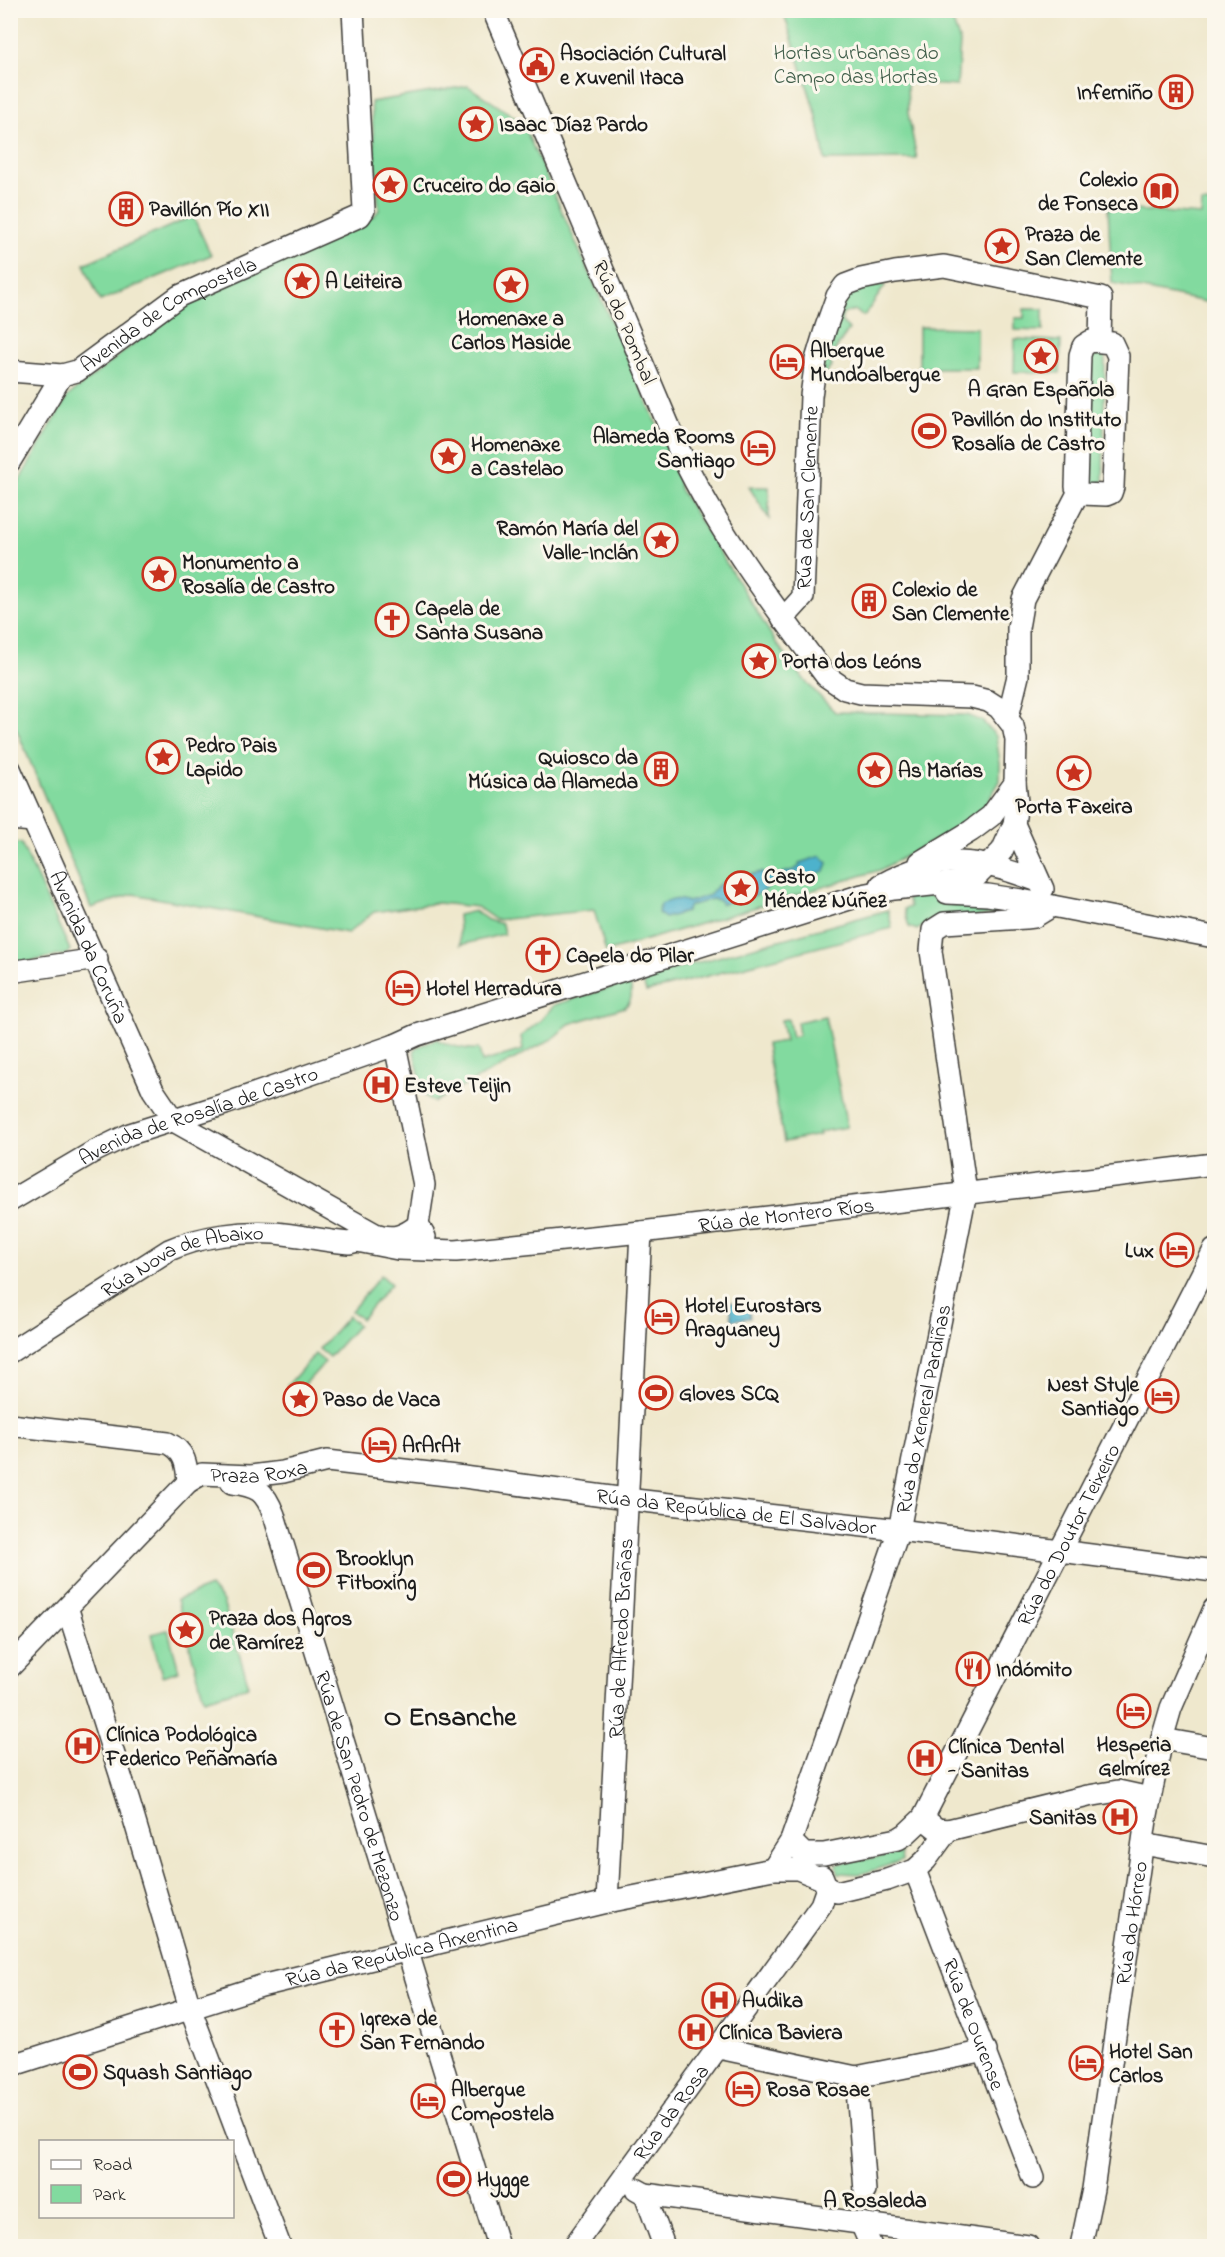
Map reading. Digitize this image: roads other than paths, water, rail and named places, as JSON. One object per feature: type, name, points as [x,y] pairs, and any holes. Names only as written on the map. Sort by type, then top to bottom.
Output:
[{"type":"street","name":"Avenida de Compostela","points":[[10,461],[62,375],[84,367],[179,296],[360,216],[364,210],[353,10]]},
{"type":"street","name":"Rúa do Pombal","points":[[493,10],[691,476],[766,596],[783,619]]},
{"type":"street","name":"Rúa de San Clemente","points":[[1008,717],[994,704],[972,697],[861,693],[845,690],[826,675],[783,619],[803,597],[811,396],[816,360],[837,296],[841,289],[850,282],[908,270],[944,266],[1101,298],[1100,341]]},
{"type":"street","points":[[862,895],[970,880],[1002,851],[1014,824],[1017,802],[1016,740],[1008,717],[1018,676],[1018,628],[1023,599],[1078,493],[1076,487],[1080,355],[1083,346],[1100,341],[1112,343],[1118,356],[1113,487],[1111,493],[1106,495],[1078,493]]},
{"type":"street","points":[[10,369],[62,375]]},
{"type":"street","name":"Avenida da Coruña","points":[[10,769],[97,959],[153,1090],[174,1121]]},
{"type":"street","points":[[1010,898],[997,885],[981,852],[991,816],[1015,783]]},
{"type":"street","points":[[862,895],[910,871],[991,816]]},
{"type":"street","points":[[10,819],[33,821]]},
{"type":"street","points":[[1014,824],[1038,881],[1052,906]]},
{"type":"street","points":[[910,871],[947,862],[969,861],[1006,869],[1038,881]]},
{"type":"street","points":[[894,889],[903,894],[958,892],[1010,898],[1215,937]]},
{"type":"street","name":"Avenida de Rosalía de Castro","points":[[10,1201],[129,1134],[174,1121],[395,1045],[417,1035],[862,895]]},
{"type":"street","name":"Rúa do Xeneral Pardiñas","points":[[773,1869],[791,1841],[899,1530],[966,1192],[931,951],[933,930],[944,923],[1034,917],[1052,906]]},
{"type":"street","points":[[10,972],[97,959]]},
{"type":"street","points":[[395,1045],[424,1185],[418,1225],[425,1239],[439,1251]]},
{"type":"street","name":"Rúa de Montero Ríos","points":[[174,1121],[360,1234],[398,1249],[439,1251],[641,1232],[1215,1164]]},
{"type":"street","points":[[360,1234],[395,1238],[406,1234],[418,1225]]},
{"type":"street","name":"Rúa de Alfredo Brañas","points":[[607,1902],[641,1232]]},
{"type":"street","name":"Rúa Nova de Abaixo","points":[[10,1352],[169,1250],[188,1242],[212,1237],[273,1233],[337,1242],[360,1234]]},
{"type":"street","name":"Rúa do Doutor Teixeiro","points":[[923,1818],[1215,1250]]},
{"type":"street","name":"Praza Roxa","points":[[10,1425],[162,1442],[181,1451],[190,1481]]},
{"type":"street","name":"Rúa da República de El Salvador","points":[[327,1461],[626,1499],[899,1530],[1215,1571]]},
{"type":"street","name":"Praza Roxa","points":[[10,1667],[68,1610],[171,1498],[190,1481],[202,1474],[251,1476],[283,1472],[327,1461]]},
{"type":"street","name":"Praza Roxa","points":[[190,1481],[238,1484],[264,1493],[268,1498],[285,1551]]},
{"type":"street","name":"Rúa de San Pedro de Mezonzo","points":[[285,1551],[498,2247]]},
{"type":"street","name":"Rúa do Hórreo","points":[[1081,2247],[1095,2180],[1143,1844],[1162,1739],[1171,1708],[1215,1609]]},
{"type":"street","points":[[68,1610],[129,1802],[190,2008],[280,2247]]},
{"type":"street","points":[[1162,1739],[1215,1748]]},
{"type":"street","points":[[791,1841],[804,1854],[824,1854],[898,1839],[923,1818],[937,1829],[948,1830],[1098,1794],[1118,1791],[1150,1798]]},
{"type":"street","points":[[824,1854],[824,1883],[837,1892],[887,1880],[915,1870],[926,1860],[948,1830]]},
{"type":"street","points":[[1143,1844],[1215,1857]]},
{"type":"street","name":"Rúa da República Arxentina","points":[[10,2066],[261,1986],[607,1902],[773,1869],[798,1869],[824,1883]]},
{"type":"street","name":"Rúa de Ourense","points":[[915,1870],[1033,2178]]},
{"type":"street","name":"Rúa da Rosa","points":[[574,2247],[821,1905],[824,1883]]},
{"type":"street","points":[[719,2048],[856,2077],[986,2051]]},
{"type":"street","points":[[856,2077],[865,2190]]},
{"type":"street","points":[[623,2180],[645,2194],[1028,2247]]},
{"type":"street","points":[[645,2194],[664,2247]]},
{"type":"street","points":[[861,2223],[871,2247]]},
{"type":"water","points":[[821,856],[828,863],[825,871],[804,877],[798,873],[772,881],[757,895],[721,904],[720,901],[712,899],[689,906],[686,912],[665,918],[658,913],[661,904],[678,899],[688,902],[710,895],[725,881],[762,872],[771,877],[796,869],[799,863]]},
{"type":"water","points":[[748,1301],[750,1318],[732,1320],[730,1303]]},
{"type":"place","name":"Asociación Cultural e Xuvenil Itaca","points":[[537,65]]},
{"type":"place","name":"Inferniño","points":[[1176,92]]},
{"type":"place","name":"Isaac Díaz Pardo","points":[[476,124]]},
{"type":"place","name":"Cruceiro do Gaio","points":[[390,185]]},
{"type":"place","name":"Colexio de Fonseca","points":[[1161,191]]},
{"type":"place","name":"Pavillón Pío XII","points":[[126,209]]},
{"type":"place","name":"Praza de San Clemente","points":[[1002,246]]},
{"type":"place","name":"A Leiteira","points":[[302,281]]},
{"type":"place","name":"Homenaxe a Carlos Maside","points":[[511,285]]},
{"type":"place","name":"A Gran Española","points":[[1041,356]]},
{"type":"place","name":"Albergue Mundoalbergue","points":[[787,362]]},
{"type":"place","name":"Pavillón do Instituto Rosalía de Castro","points":[[929,431]]},
{"type":"place","name":"Alameda Rooms Santiago","points":[[758,448]]},
{"type":"place","name":"Homenaxe a Castelao","points":[[448,456]]},
{"type":"place","name":"Ramón María del Valle-Inclán","points":[[661,540]]},
{"type":"place","name":"Monumento a Rosalía de Castro","points":[[159,574]]},
{"type":"place","name":"Colexio de San Clemente","points":[[869,601]]},
{"type":"place","name":"Capela de Santa Susana","points":[[392,620]]},
{"type":"place","name":"Porta dos Leóns","points":[[759,661]]},
{"type":"place","name":"Pedro Pais Lapido","points":[[163,757]]},
{"type":"place","name":"Quiosco da Música da Alameda","points":[[661,769]]},
{"type":"place","name":"As Marías","points":[[875,770]]},
{"type":"place","name":"Porta Faxeira","points":[[1074,773]]},
{"type":"place","name":"Casto Méndez Núñez","points":[[741,888]]},
{"type":"place","name":"Capela do Pilar","points":[[543,955]]},
{"type":"place","name":"Hotel Herradura","points":[[403,988]]},
{"type":"place","name":"Esteve Teijin","points":[[381,1085]]},
{"type":"place","name":"Lux","points":[[1177,1250]]},
{"type":"place","name":"Hotel Eurostars Araguaney","points":[[662,1317]]},
{"type":"place","name":"Gloves SCQ","points":[[656,1393]]},
{"type":"place","name":"Nest Style Santiago","points":[[1162,1396]]},
{"type":"place","name":"Paso de Vaca","points":[[300,1399]]},
{"type":"place","name":"ArArAt","points":[[379,1445]]},
{"type":"place","name":"Brooklyn Fitboxing","points":[[314,1570]]},
{"type":"place","name":"Praza dos Agros de Ramírez","points":[[186,1630]]},
{"type":"place","name":"Indómito","points":[[973,1669]]},
{"type":"place","name":"Hesperia Gelmírez","points":[[1134,1711]]},
{"type":"place","name":"Clínica Podológica Federico Peñamaría","points":[[83,1746]]},
{"type":"place","name":"Clínica Dental - Sanitas","points":[[925,1758]]},
{"type":"place","name":"Sanitas","points":[[1120,1817]]},
{"type":"place","name":"Audika","points":[[719,2000]]},
{"type":"place","name":"Igrexa de San Fernando","points":[[337,2030]]},
{"type":"place","name":"Clínica Baviera","points":[[696,2032]]},
{"type":"place","name":"Hotel San Carlos","points":[[1086,2063]]},
{"type":"place","name":"Squash Santiago","points":[[80,2072]]},
{"type":"place","name":"Rosa Rosae","points":[[743,2089]]},
{"type":"place","name":"Albergue Compostela","points":[[428,2101]]},
{"type":"place","name":"Hygge","points":[[454,2179]]},
{"type":"district","name":"O Ensanche","points":[[450,1716]]},
{"type":"district","name":"A Rosaleda","points":[[875,2199]]},
{"type":"park label","name":"Hortas urbanas do Campo das Hortas","points":[[856,64]]}]
